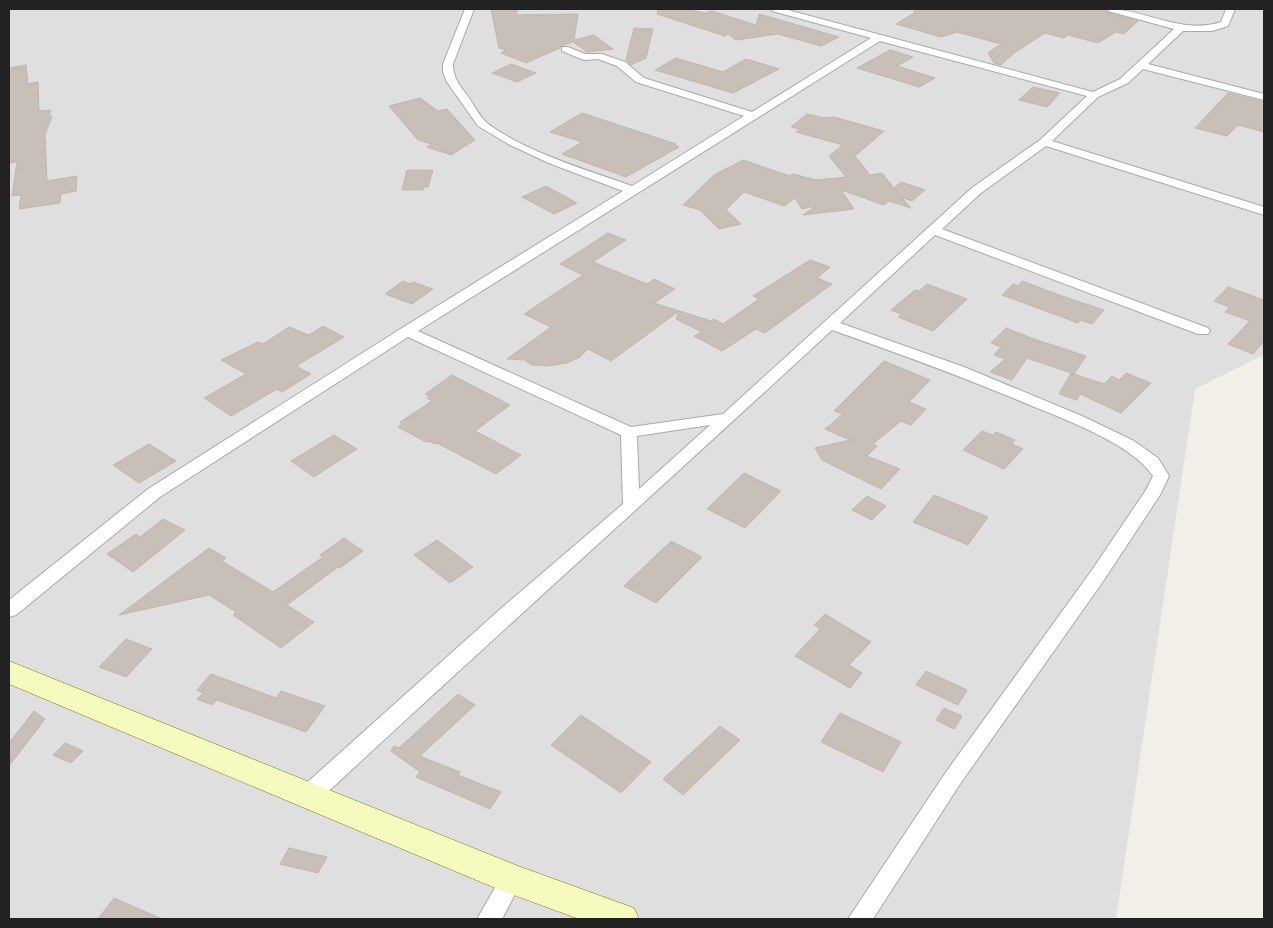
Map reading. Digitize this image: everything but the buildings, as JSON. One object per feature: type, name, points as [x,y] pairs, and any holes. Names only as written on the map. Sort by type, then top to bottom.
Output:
[{"type":"street","points":[[469,9],[448,64],[448,72],[452,82],[482,124],[514,143],[555,162],[631,190]]},
{"type":"street","points":[[774,9],[1094,95]]},
{"type":"street","points":[[1111,9],[1180,28],[1216,28],[1225,24],[1230,9]]},
{"type":"street","points":[[309,795],[497,623],[631,506],[976,190],[1044,142],[1094,95],[1124,81],[1180,28]]},
{"type":"street","points":[[9,610],[154,493],[631,190],[878,38]]},
{"type":"street","points":[[565,49],[584,57],[599,56],[620,64],[640,80],[751,115]]},
{"type":"street","points":[[1141,65],[1264,97]]},
{"type":"street","points":[[1044,142],[1264,211]]},
{"type":"street","points":[[934,230],[1203,331]]},
{"type":"street","points":[[828,324],[959,370],[1077,419],[1128,446],[1152,462],[1161,476],[1154,491],[1098,575],[953,778],[860,919]]},
{"type":"street","points":[[407,331],[629,432],[727,418]]},
{"type":"street","points":[[629,432],[631,506]]},
{"type":"street","points":[[9,672],[512,878],[622,919]]},
{"type":"street","points":[[489,919],[512,878]]},
{"type":"shaded area","points":[[9,9],[1264,9],[1264,355],[1195,389],[1116,919],[9,919]]}]
